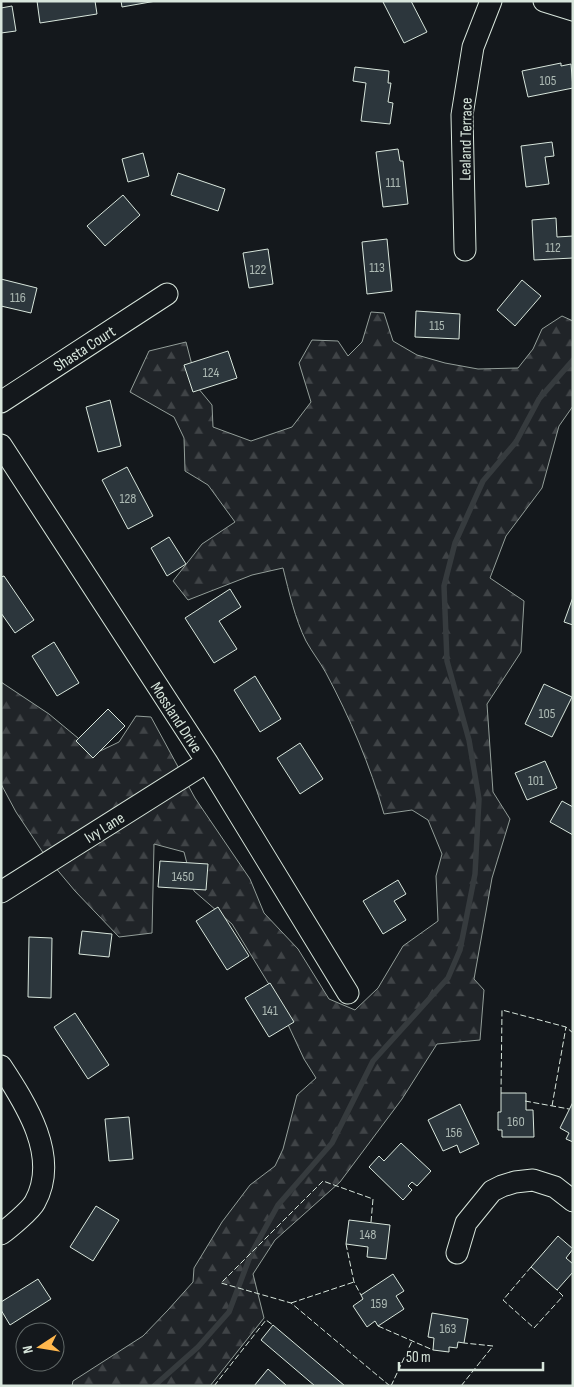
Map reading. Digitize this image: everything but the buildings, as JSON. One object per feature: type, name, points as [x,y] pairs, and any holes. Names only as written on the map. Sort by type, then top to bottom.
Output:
[{"type":"street","name":"Lealand Terrace","points":[[465,250],[462,115],[473,47],[491,1]]},
{"type":"street","points":[[544,1],[573,10]]},
{"type":"street","name":"Shasta Court","points":[[1,402],[167,294]]},
{"type":"street","name":"Mossland Drive","points":[[1,445],[207,762],[348,992]]},
{"type":"street","name":"Ivy Lane","points":[[1,892],[207,762]]},
{"type":"street","points":[[1,1066],[17,1091],[41,1142],[44,1177],[35,1204],[1,1234]]},
{"type":"street","points":[[458,1253],[466,1223],[492,1192],[502,1186],[533,1180],[554,1187],[573,1201]]},
{"type":"green space","points":[[371,312],[384,313],[393,341],[417,355],[445,363],[478,369],[518,368],[533,349],[542,329],[562,316],[573,321],[573,406],[559,426],[542,488],[506,536],[490,578],[524,601],[521,652],[487,704],[493,792],[510,819],[492,878],[474,979],[484,990],[480,1040],[437,1044],[402,1099],[340,1182],[275,1240],[253,1274],[264,1318],[210,1386],[72,1386],[73,1381],[143,1336],[193,1282],[194,1268],[222,1222],[250,1185],[275,1166],[283,1149],[297,1095],[316,1078],[304,1059],[270,986],[232,924],[194,891],[184,852],[154,844],[152,933],[119,937],[75,891],[44,854],[16,812],[1,784],[1,682],[49,714],[96,753],[119,742],[136,716],[151,717],[195,798],[250,879],[264,913],[298,949],[329,999],[355,1010],[378,988],[403,946],[438,921],[436,876],[442,854],[428,820],[412,810],[384,814],[366,760],[351,724],[326,673],[302,633],[283,568],[252,575],[188,600],[173,581],[202,544],[235,522],[208,485],[185,471],[184,438],[174,417],[130,392],[149,351],[186,342],[198,388],[212,405],[213,427],[251,441],[292,427],[311,402],[299,363],[312,340],[338,341],[348,356],[362,342]]},
{"type":"waterway","points":[[154,1386],[198,1347],[229,1312],[251,1254],[278,1205],[332,1143],[373,1061],[448,978],[460,950],[475,874],[479,799],[469,740],[447,661],[444,586],[455,543],[483,481],[516,442],[539,399],[573,360]]},
{"type":"fence","points":[[501,1093],[502,1010],[566,1027],[573,1033]]},
{"type":"fence","points":[[552,1106],[566,1027]]},
{"type":"fence","points":[[525,1101],[569,1109]]},
{"type":"fence","points":[[371,1222],[373,1199],[323,1181],[221,1283],[291,1303],[390,1386]]},
{"type":"fence","points":[[346,1244],[354,1282],[361,1295]]},
{"type":"fence","points":[[531,1267],[503,1300],[534,1328],[563,1296],[557,1290]]},
{"type":"fence","points":[[291,1303],[354,1282]]},
{"type":"fence","points":[[214,1386],[266,1320],[273,1325]]},
{"type":"fence","points":[[378,1326],[433,1350]]},
{"type":"fence","points":[[391,1386],[412,1341]]},
{"type":"fence","points":[[461,1386],[493,1346],[464,1343]]}]
